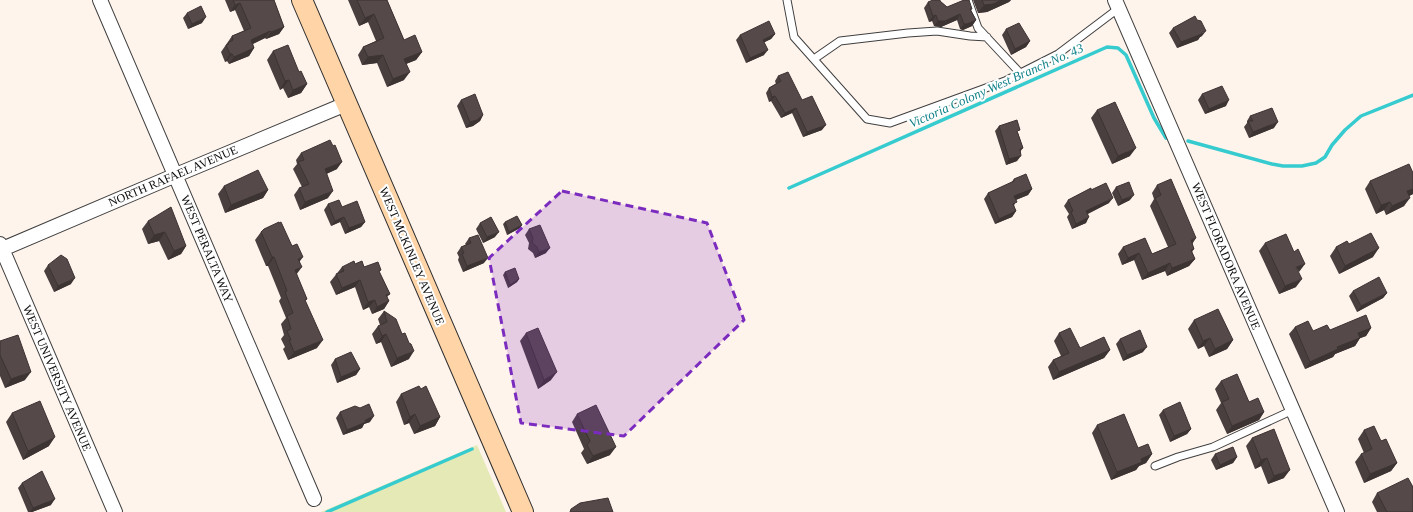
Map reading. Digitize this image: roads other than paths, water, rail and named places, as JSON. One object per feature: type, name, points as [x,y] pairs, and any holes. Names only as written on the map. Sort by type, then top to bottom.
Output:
[{"type":"main road","name":"WEST MCKINLEY AVENUE","points":[[302,0],[522,512]]},
{"type":"street","name":"WEST PERALTA WAY","points":[[100,0],[314,499]]},
{"type":"street","name":"WEST FLORADORA AVENUE","points":[[1117,4],[1337,512]]},
{"type":"street","name":"NORTH RAFAEL AVENUE","points":[[1,248],[346,104]]},
{"type":"street","name":"WEST UNIVERSITY AVENUE","points":[[1,248],[115,512]]},
{"type":"lane","points":[[787,0],[794,37],[867,119],[890,123],[1005,81],[1058,54],[1117,4]]},
{"type":"lane","points":[[968,0],[978,28],[1020,73]]},
{"type":"lane","points":[[814,59],[840,40],[937,31],[987,37]]},
{"type":"lane","points":[[1155,466],[1213,446],[1293,410]]},
{"type":"waterway","name":"Victoria Colony West Branch No. 43","points":[[789,188],[1107,47],[1118,48],[1126,55],[1154,118],[1166,138]]},
{"type":"waterway","name":"Victoria Colony West Branch No. 43","points":[[1188,141],[1272,164],[1283,166],[1302,166],[1316,163],[1325,157],[1332,145],[1345,130],[1361,116],[1413,95]]},
{"type":"waterway","name":"Victoria Colony West Branch No. 43","points":[[327,512],[472,449]]}]
